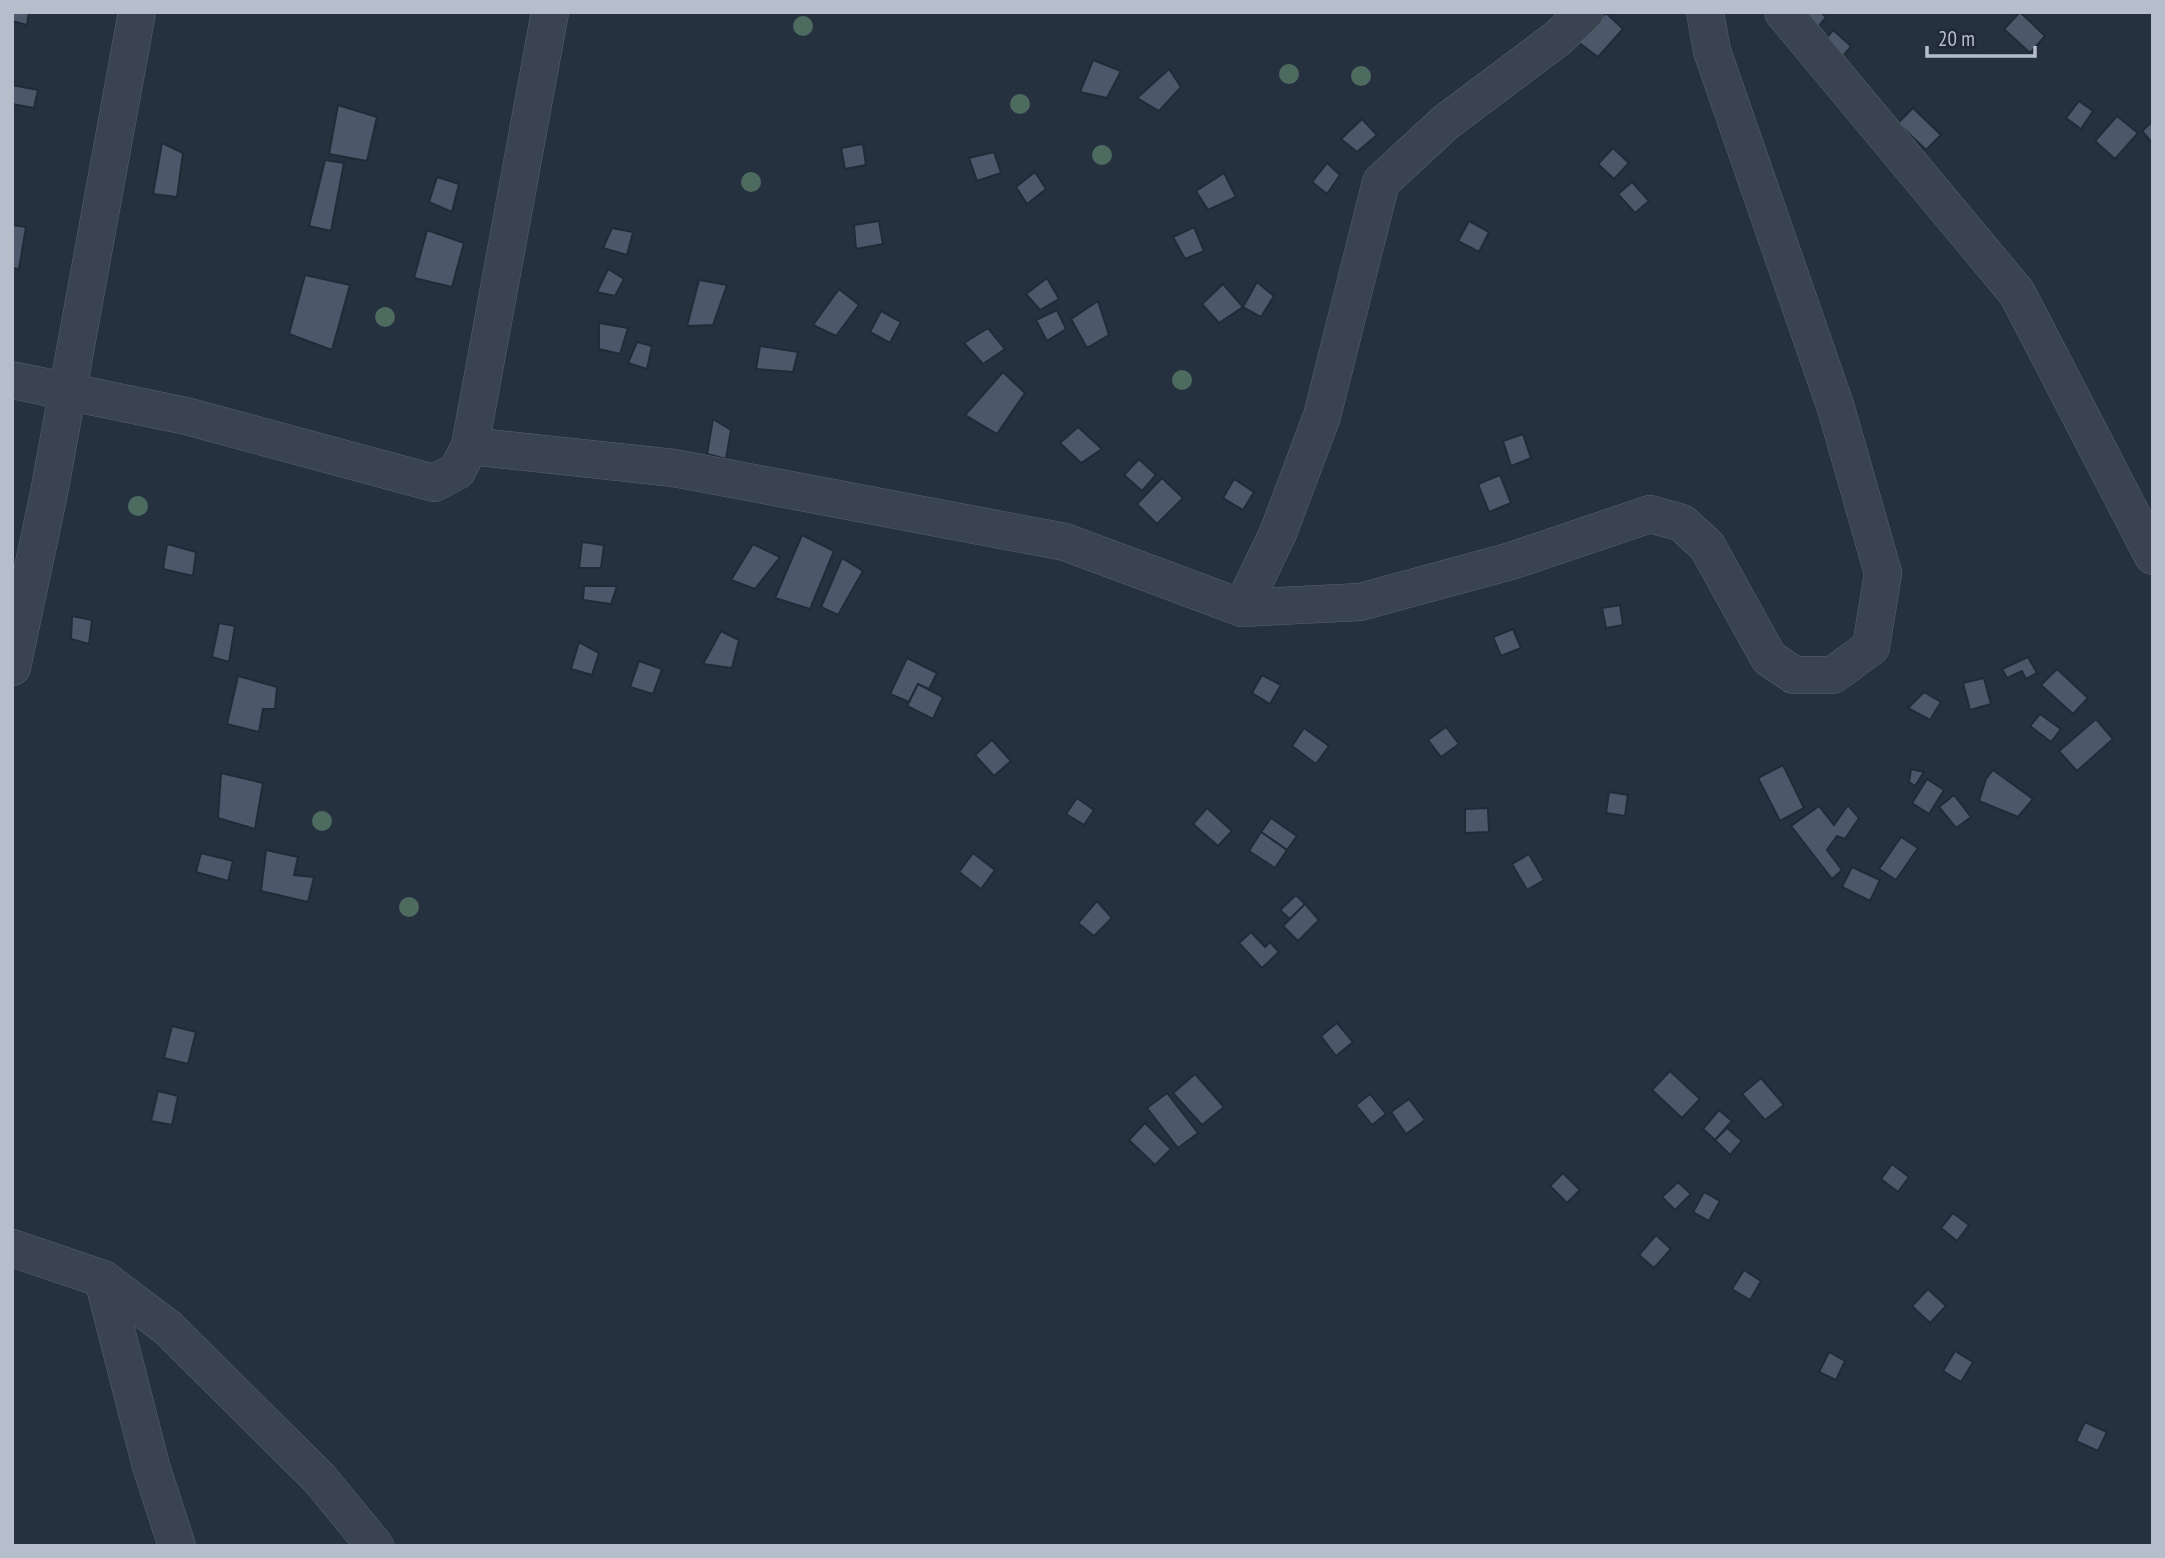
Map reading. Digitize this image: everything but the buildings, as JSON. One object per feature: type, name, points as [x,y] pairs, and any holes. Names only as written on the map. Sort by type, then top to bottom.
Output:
[{"type":"street","points":[[12,667],[49,493],[136,12]]},
{"type":"street","points":[[12,380],[186,416],[434,482],[457,471],[470,446],[550,12]]},
{"type":"street","points":[[1242,608],[1278,533],[1322,416],[1381,181],[1446,122],[1558,38],[1585,12]]},
{"type":"street","points":[[470,446],[674,468],[1065,542],[1242,608],[1360,602],[1511,561],[1650,514],[1682,523],[1707,546],[1769,658],[1794,675],[1833,676],[1871,647],[1883,573],[1836,408],[1712,51],[1705,12]]},
{"type":"street","points":[[1783,12],[2017,293],[2153,556]]},
{"type":"street","points":[[12,1248],[103,1279],[178,1337],[319,1478],[375,1546]]},
{"type":"street","points":[[103,1279],[151,1466],[177,1546]]}]
